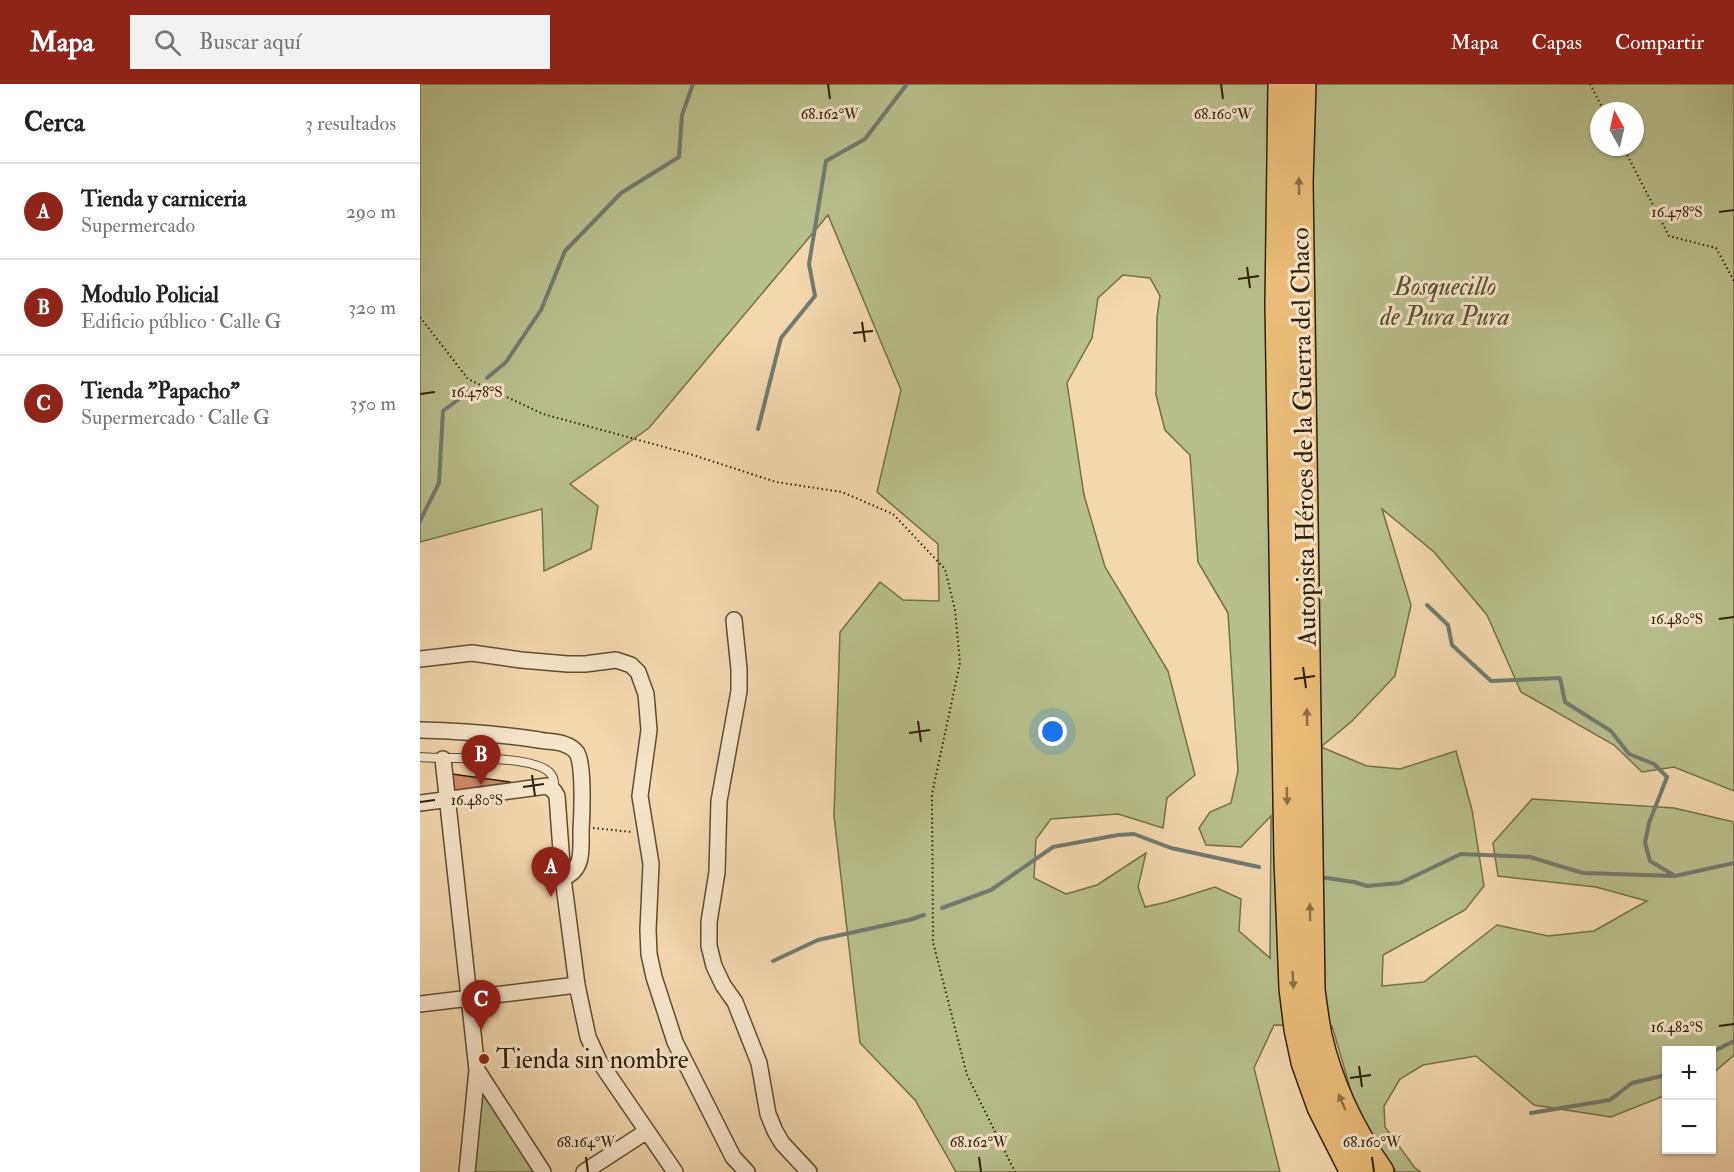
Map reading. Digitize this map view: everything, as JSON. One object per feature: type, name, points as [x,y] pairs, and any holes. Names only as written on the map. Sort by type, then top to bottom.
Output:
[{"type":"highway","name":"Autopista Héroes de la Guerra del Chaco","points":[[1282,84],[1279,304],[1288,859],[1293,988],[1305,1062],[1321,1107],[1354,1172]]},
{"type":"highway","name":"Autopista Héroes de la Guerra del Chaco","points":[[1302,84],[1299,182],[1311,990],[1318,1036],[1328,1069],[1356,1133],[1380,1172]]},
{"type":"street","points":[[734,620],[739,691],[719,801],[717,872],[709,922],[709,946],[714,966],[742,1017],[759,1063],[768,1114],[775,1131],[782,1143],[809,1172]]},
{"type":"street","points":[[420,659],[472,653],[568,664],[616,660],[631,665],[638,672],[643,681],[649,730],[640,796],[651,864],[648,946],[654,977],[675,1042],[733,1157],[747,1172]]},
{"type":"street","points":[[420,730],[472,732],[564,743],[576,752],[580,762],[579,865],[575,871],[563,878]]},
{"type":"street","points":[[443,759],[477,1070],[467,1172]]},
{"type":"street","points":[[420,803],[547,786],[554,790],[557,796],[563,878],[578,985],[588,1037],[599,1061],[675,1172]]},
{"type":"street","points":[[420,1004],[578,985]]},
{"type":"street","points":[[477,1070],[543,1172]]},
{"type":"street","points":[[584,1172],[647,1131]]},
{"type":"street","points":[[660,1149],[660,1163],[664,1172]]},
{"type":"lane","points":[[420,757],[521,762],[536,766],[551,774],[554,790]]},
{"type":"path","points":[[1590,84],[1599,102]]},
{"type":"path","points":[[1628,156],[1669,236],[1716,248],[1734,281]]},
{"type":"path","points":[[420,317],[468,379],[543,414],[690,454],[776,482],[842,492],[893,514],[945,569],[955,610],[960,663],[932,794],[933,942],[967,1075],[1015,1172]]},
{"type":"path","points":[[581,827],[646,833]]},
{"type":"green space","name":"Bosquecillo de Pura Pura","points":[[420,84],[1734,84],[1734,791],[1674,767],[1642,772],[1614,745],[1521,692],[1487,615],[1434,552],[1382,509],[1411,605],[1395,676],[1352,721],[1321,747],[1367,766],[1400,769],[1456,751],[1472,810],[1484,886],[1465,910],[1383,955],[1382,986],[1424,982],[1497,925],[1548,936],[1594,931],[1647,901],[1596,887],[1498,876],[1493,843],[1532,799],[1674,808],[1734,822],[1734,1055],[1716,1071],[1716,1046],[1662,1046],[1662,1097],[1611,1117],[1534,1105],[1476,1056],[1423,1065],[1400,1079],[1384,1106],[1385,1127],[1415,1168],[1421,1172],[1396,1172],[1358,1115],[1332,1026],[1274,1025],[1254,1068],[1280,1172],[956,1172],[915,1100],[860,1043],[834,816],[840,632],[880,582],[903,600],[939,601],[938,544],[877,492],[901,390],[828,215],[649,428],[570,484],[598,506],[591,549],[544,571],[542,509],[420,542]],"holes":[[[1123,275],[1150,278],[1160,296],[1157,317],[1156,395],[1165,430],[1190,455],[1198,562],[1228,613],[1238,771],[1231,803],[1210,812],[1199,828],[1206,845],[1241,847],[1271,816],[1270,958],[1239,931],[1241,899],[1215,887],[1145,907],[1138,887],[1146,853],[1097,885],[1066,894],[1034,878],[1036,839],[1051,819],[1118,814],[1163,828],[1167,798],[1195,775],[1168,671],[1105,567],[1084,495],[1067,383],[1092,338],[1098,298]]]},
{"type":"green space","points":[[479,1084],[535,1172],[471,1172]]},
{"type":"building","points":[[452,774],[510,782],[511,788],[452,792]]},
{"type":"waterway","points":[[487,378],[506,362],[541,310],[565,251],[621,193],[679,157],[682,115],[693,84]]},
{"type":"waterway","points":[[758,429],[781,338],[815,296],[809,264],[826,161],[865,139],[907,84]]},
{"type":"waterway","points":[[420,521],[439,483],[443,411],[471,390]]},
{"type":"waterway","points":[[1427,605],[1448,625],[1452,645],[1491,681],[1560,678],[1565,702],[1611,731],[1629,754],[1654,764],[1667,777],[1649,823],[1645,843],[1650,861],[1675,876]]},
{"type":"waterway","points":[[942,908],[991,890],[1053,847],[1118,835],[1134,834],[1171,848],[1259,867]]},
{"type":"waterway","points":[[1319,877],[1367,886],[1400,883],[1461,854],[1530,857],[1583,873],[1675,876],[1734,863]]},
{"type":"waterway","points":[[773,961],[818,940],[924,915]]},
{"type":"waterway","points":[[1716,1050],[1734,1041]]},
{"type":"waterway","points":[[1531,1113],[1610,1100],[1632,1083],[1662,1076]]},
{"type":"place","name":"Modulo Policial","points":[[481,785]]},
{"type":"place","name":"Tienda y carniceria","points":[[551,897]]},
{"type":"place","name":"Tienda \"Papacho\"","points":[[481,1030]]},
{"type":"place","name":"Tienda sin nombre","points":[[484,1059]]}]
